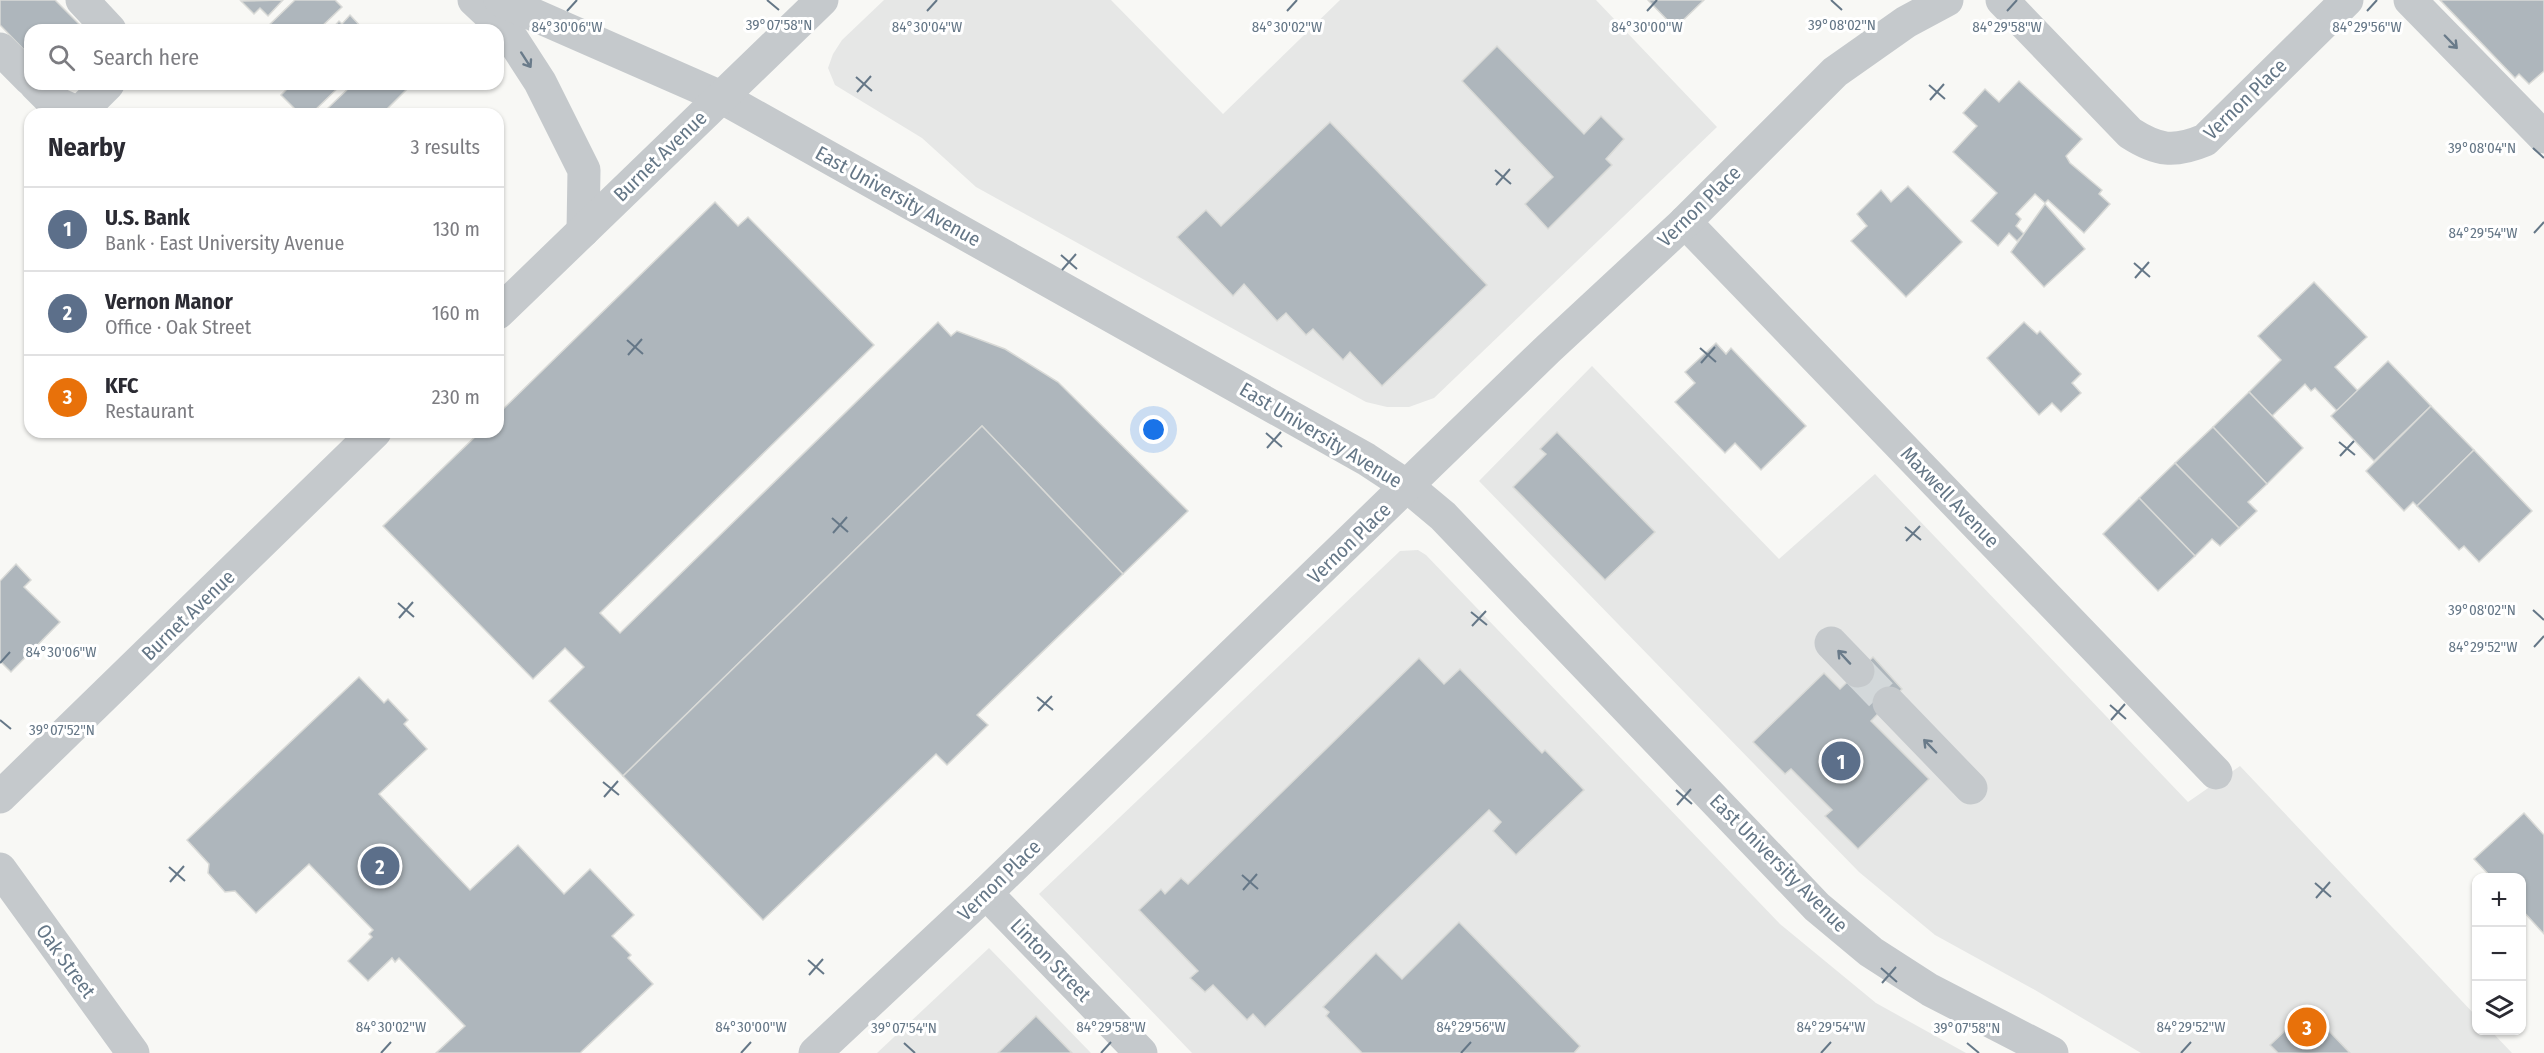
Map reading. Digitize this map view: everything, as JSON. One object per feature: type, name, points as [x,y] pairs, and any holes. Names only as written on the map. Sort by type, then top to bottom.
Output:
[{"type":"street","points":[[82,0],[104,24]]},
{"type":"street","points":[[474,0],[500,24]]},
{"type":"street","name":"Burnet Avenue","points":[[504,307],[822,0]]},
{"type":"street","name":"Vernon Place","points":[[815,1053],[986,893],[1548,349],[1685,222],[1834,72],[1906,22],[1947,0]]},
{"type":"street","name":"Vernon Place","points":[[2002,0],[2130,133],[2147,144],[2166,149],[2187,148],[2205,140],[2347,0]]},
{"type":"street","points":[[2410,0],[2544,137]]},
{"type":"street","name":"East University Avenue","points":[[523,4],[721,97],[1214,372],[1366,459],[1407,486],[1443,516],[1817,907],[1871,952],[1930,990],[2052,1053]]},
{"type":"street","points":[[504,28],[540,82],[584,170],[583,231]]},
{"type":"street","points":[[0,49],[24,73]]},
{"type":"street","points":[[41,90],[52,101],[68,108]]},
{"type":"street","points":[[85,108],[102,90]]},
{"type":"street","name":"Maxwell Avenue","points":[[1685,222],[2216,772]]},
{"type":"street","name":"Burnet Avenue","points":[[0,797],[369,438]]},
{"type":"street","points":[[1831,643],[1858,671]]},
{"type":"street","points":[[1888,703],[1971,789]]},
{"type":"street","name":"Oak Street","points":[[0,869],[133,1053]]},
{"type":"street","name":"Linton Street","points":[[986,893],[1141,1053]]},
{"type":"shaded area","points":[[884,0],[1111,0],[1223,114],[1340,0],[1596,0],[1717,127],[1434,398],[1409,407],[1387,407],[1366,402],[976,187],[922,138],[835,85],[828,68],[833,54],[842,40]]},
{"type":"shaded area","points":[[1592,366],[1779,559],[1875,474],[2188,802],[2240,766],[2472,1012],[2472,1035],[2495,1035],[2512,1053],[2141,1053],[2035,990],[1935,935],[1859,872],[1479,481]]},
{"type":"shaded area","points":[[1418,550],[1426,555],[1780,924],[1876,1003],[1966,1053],[1192,1053],[1039,894],[1400,551]]},
{"type":"shaded area","points":[[989,948],[1091,1053],[877,1053]]},
{"type":"building","points":[[0,0],[55,0],[79,24],[24,24],[24,50],[0,25]]},
{"type":"building","points":[[283,0],[268,16],[260,8],[254,14],[241,1]]},
{"type":"building","points":[[295,0],[335,0],[342,7],[324,24],[270,24]]},
{"type":"building","points":[[1648,0],[1704,0],[1675,28]]},
{"type":"building","points":[[2440,0],[2544,0],[2544,71],[2529,84],[2519,74],[2515,78]]},
{"type":"building","points":[[350,15],[358,24],[342,24]]},
{"type":"building","points":[[1497,46],[1584,134],[1601,116],[1624,139],[1606,159],[1612,165],[1548,229],[1525,204],[1553,177],[1462,81]]},
{"type":"building","points":[[2019,81],[2082,139],[2066,156],[2070,163],[2102,190],[2099,194],[2110,204],[2084,233],[2048,200],[2045,203],[2035,194],[2016,214],[2021,219],[2016,226],[2024,234],[2017,241],[2009,233],[1998,246],[1971,221],[1997,193],[1953,152],[1977,126],[1963,113],[1985,89],[1999,102]]},
{"type":"building","points":[[286,90],[336,90],[317,108],[294,108],[281,95]]},
{"type":"building","points":[[347,90],[406,90],[388,108],[328,108]]},
{"type":"building","points":[[1330,122],[1487,285],[1382,386],[1350,352],[1343,360],[1313,329],[1306,335],[1286,313],[1277,321],[1244,284],[1233,296],[1177,237],[1206,210],[1221,226]]},
{"type":"building","points":[[1908,186],[1962,242],[1906,297],[1851,241],[1867,226],[1857,214],[1881,190],[1891,202]]},
{"type":"building","points":[[715,202],[738,226],[748,217],[874,345],[600,613],[620,633],[938,322],[951,336],[957,331],[1005,349],[1058,382],[1188,511],[1123,574],[982,426],[623,776],[549,701],[584,667],[565,648],[533,679],[383,526],[474,438],[504,438],[504,408]]},
{"type":"building","points":[[2045,204],[2085,249],[2044,287],[2011,252]]},
{"type":"building","points":[[2314,282],[2367,337],[2335,367],[2358,391],[2337,411],[2315,388],[2311,391],[2305,384],[2272,416],[2249,392],[2281,360],[2258,336]]},
{"type":"building","points":[[2024,322],[2037,334],[2040,331],[2081,374],[2072,383],[2081,393],[2061,412],[2052,403],[2039,415],[1987,358]]},
{"type":"building","points":[[1716,343],[1726,354],[1731,348],[1806,426],[1761,470],[1735,443],[1725,453],[1675,402],[1695,383],[1685,372]]},
{"type":"building","points":[[2388,361],[2431,406],[2374,461],[2331,416]]},
{"type":"building","points":[[2249,392],[2303,448],[2267,484],[2213,427]]},
{"type":"building","points":[[2431,406],[2474,450],[2417,506],[2413,502],[2404,511],[2366,471]]},
{"type":"building","points":[[982,426],[1123,574],[977,715],[988,725],[947,765],[936,754],[763,920],[623,776]]},
{"type":"building","points":[[2213,427],[2267,484],[2248,502],[2257,511],[2239,528],[2175,463]]},
{"type":"building","points":[[1557,432],[1655,532],[1605,580],[1513,487],[1546,454],[1540,449]]},
{"type":"building","points":[[2474,450],[2532,511],[2479,562],[2464,546],[2459,550],[2417,506]]},
{"type":"building","points":[[2175,463],[2239,528],[2220,546],[2212,539],[2195,556],[2139,498]]},
{"type":"building","points":[[2139,498],[2195,556],[2158,591],[2103,534]]},
{"type":"building","points":[[16,564],[31,580],[24,587],[60,622],[11,672],[0,661],[0,581]]},
{"type":"building","points":[[1873,657],[1902,689],[1871,721],[1929,779],[1858,849],[1825,816],[1832,810],[1791,769],[1785,774],[1753,742],[1824,673],[1840,689]]},
{"type":"building","points":[[1419,658],[1444,684],[1460,669],[1542,753],[1545,750],[1584,790],[1516,855],[1493,831],[1501,822],[1489,810],[1265,1027],[1253,1014],[1247,1020],[1213,985],[1205,992],[1190,978],[1198,971],[1139,910],[1161,889],[1165,894],[1181,878],[1188,884]]},
{"type":"building","points":[[359,677],[384,703],[388,699],[408,720],[404,724],[427,749],[379,794],[470,890],[518,845],[564,894],[590,869],[634,915],[612,936],[631,955],[628,958],[653,984],[580,1053],[436,1053],[465,1026],[399,958],[395,962],[392,958],[368,981],[348,961],[372,937],[369,934],[373,930],[309,864],[256,913],[235,891],[225,892],[208,873],[209,864],[187,840]]},
{"type":"building","points":[[2524,813],[2544,835],[2544,934],[2526,914],[2526,873],[2487,873],[2474,859]]},
{"type":"building","points":[[1459,922],[1580,1046],[1574,1053],[1362,1053],[1326,1016],[1329,1012],[1323,1007],[1376,953],[1402,979]]},
{"type":"building","points":[[2308,1009],[2350,1053],[2278,1053],[2270,1045]]},
{"type":"building","points":[[1036,1016],[1072,1053],[998,1053]]},
{"type":"tunnel","points":[[1858,671],[1889,703]]},
{"type":"place","name":"U.S. Bank","points":[[1841,761]]},
{"type":"place","name":"Vernon Manor","points":[[380,866]]},
{"type":"place","name":"KFC","points":[[2307,1027]]}]
